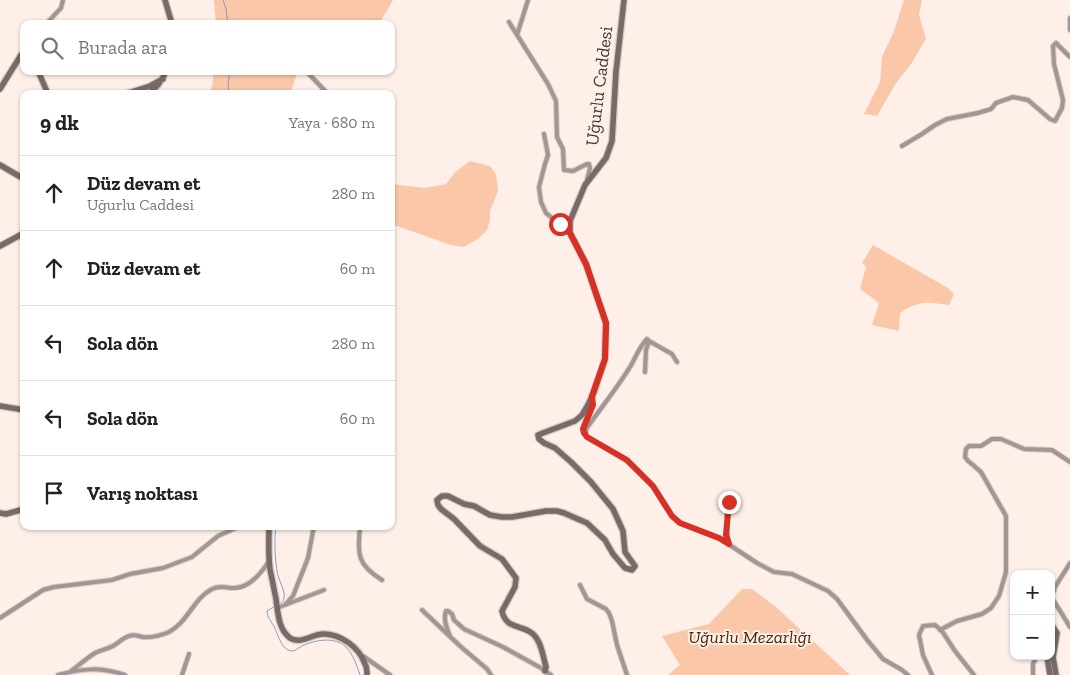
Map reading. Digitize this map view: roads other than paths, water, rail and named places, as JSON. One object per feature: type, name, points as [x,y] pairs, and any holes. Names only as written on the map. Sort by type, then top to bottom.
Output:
[{"type":"street","points":[[50,20],[61,8],[65,0]]},
{"type":"street","points":[[165,0],[171,20]]},
{"type":"street","points":[[517,35],[528,0]]},
{"type":"street","name":"Uğurlu Caddesi","points":[[570,233],[570,222],[587,183],[606,158],[612,141],[616,72],[624,0]]},
{"type":"street","points":[[1070,18],[1070,30]]},
{"type":"street","points":[[509,22],[548,84],[556,101],[557,137],[563,149],[564,170],[573,171],[589,164],[587,183]]},
{"type":"street","points":[[902,146],[947,119],[991,109],[996,103],[1013,97],[1028,100],[1055,121],[1062,108],[1063,100],[1054,64],[1053,46],[1056,43],[1070,57]]},
{"type":"street","points":[[0,89],[20,57]]},
{"type":"street","points":[[40,75],[46,90]]},
{"type":"street","points":[[154,90],[164,75]]},
{"type":"street","points":[[310,75],[324,90]]},
{"type":"street","points":[[138,90],[163,79]]},
{"type":"street","points":[[544,134],[548,155],[540,187],[540,202],[546,213],[570,233],[586,264],[606,323],[605,359],[592,396],[582,415],[575,421],[538,435],[539,439],[555,448],[571,462],[591,482],[613,509],[623,531],[625,552],[635,566],[632,570],[627,570],[621,565],[605,540],[587,523],[564,513],[546,511],[502,517],[490,515],[474,506],[457,502],[448,496],[442,496],[437,500],[441,509],[454,519],[480,546],[502,559],[516,578],[516,587],[502,611],[503,616],[510,624],[532,633],[538,641],[546,667],[545,671]]},
{"type":"street","points":[[0,165],[20,177]]},
{"type":"street","points":[[0,246],[20,235]]},
{"type":"street","points":[[586,436],[586,429],[604,406],[647,339],[672,354],[677,362]]},
{"type":"street","points":[[645,372],[646,350],[649,341]]},
{"type":"street","points":[[592,396],[593,405],[583,429],[586,436],[627,460],[653,486],[672,516],[680,523],[719,538],[756,563],[774,572],[792,574],[828,592],[837,600],[883,659],[908,675]]},
{"type":"street","points":[[0,406],[20,409]]},
{"type":"street","points":[[940,630],[957,621],[982,614],[991,608],[999,596],[1006,572],[1006,516],[981,472],[965,457],[966,449],[969,446],[981,446],[992,439],[1001,439],[1024,449],[1052,450],[1070,462]]},
{"type":"street","points":[[729,544],[726,535],[729,502],[733,499]]},
{"type":"street","points":[[0,514],[20,509]]},
{"type":"street","points":[[0,618],[43,590],[112,580],[130,574],[163,568],[192,557],[218,536],[231,530]]},
{"type":"street","points":[[269,530],[270,561],[278,619],[285,632],[290,638],[295,640],[322,634],[332,635],[350,643],[366,664],[367,675]]},
{"type":"street","points":[[284,605],[293,596],[308,558],[313,530]]},
{"type":"street","points":[[360,530],[358,551],[364,566],[382,580]]},
{"type":"street","points":[[71,672],[96,653],[113,646],[128,636],[136,634],[144,637],[169,632],[180,624],[193,606],[208,592],[222,586],[236,588],[250,582],[270,561]]},
{"type":"street","points":[[1055,588],[1070,563]]},
{"type":"street","points":[[580,585],[587,599],[606,609],[609,613],[627,675]]},
{"type":"street","points":[[277,608],[324,590]]},
{"type":"street","points":[[1055,605],[1070,627]]},
{"type":"street","points":[[422,610],[487,669],[491,675]]},
{"type":"street","points":[[450,636],[444,616],[446,611],[452,614],[454,620],[464,629],[503,647],[551,675]]},
{"type":"street","points":[[932,675],[923,655],[919,635],[923,626],[934,625],[940,630],[974,675]]},
{"type":"street","points":[[359,653],[390,675]]},
{"type":"street","points":[[182,675],[189,654]]},
{"type":"street","points":[[1033,675],[1035,660]]},
{"type":"street","points":[[1048,660],[1050,675]]},
{"type":"street","points":[[1054,660],[1056,675]]},
{"type":"street","points":[[58,675],[87,669],[111,670],[125,675]]},
{"type":"waterway","points":[[223,0],[227,20]]},
{"type":"waterway","points":[[229,75],[229,90]]},
{"type":"waterway","points":[[276,530],[276,566],[284,595],[283,602],[279,604]]},
{"type":"waterway","points":[[275,606],[267,611],[269,619],[286,649],[292,651],[319,641],[336,641],[346,647],[360,675]]},
{"type":"park label","name":"Uğurlu Mezarlığı","points":[[750,637]]}]
